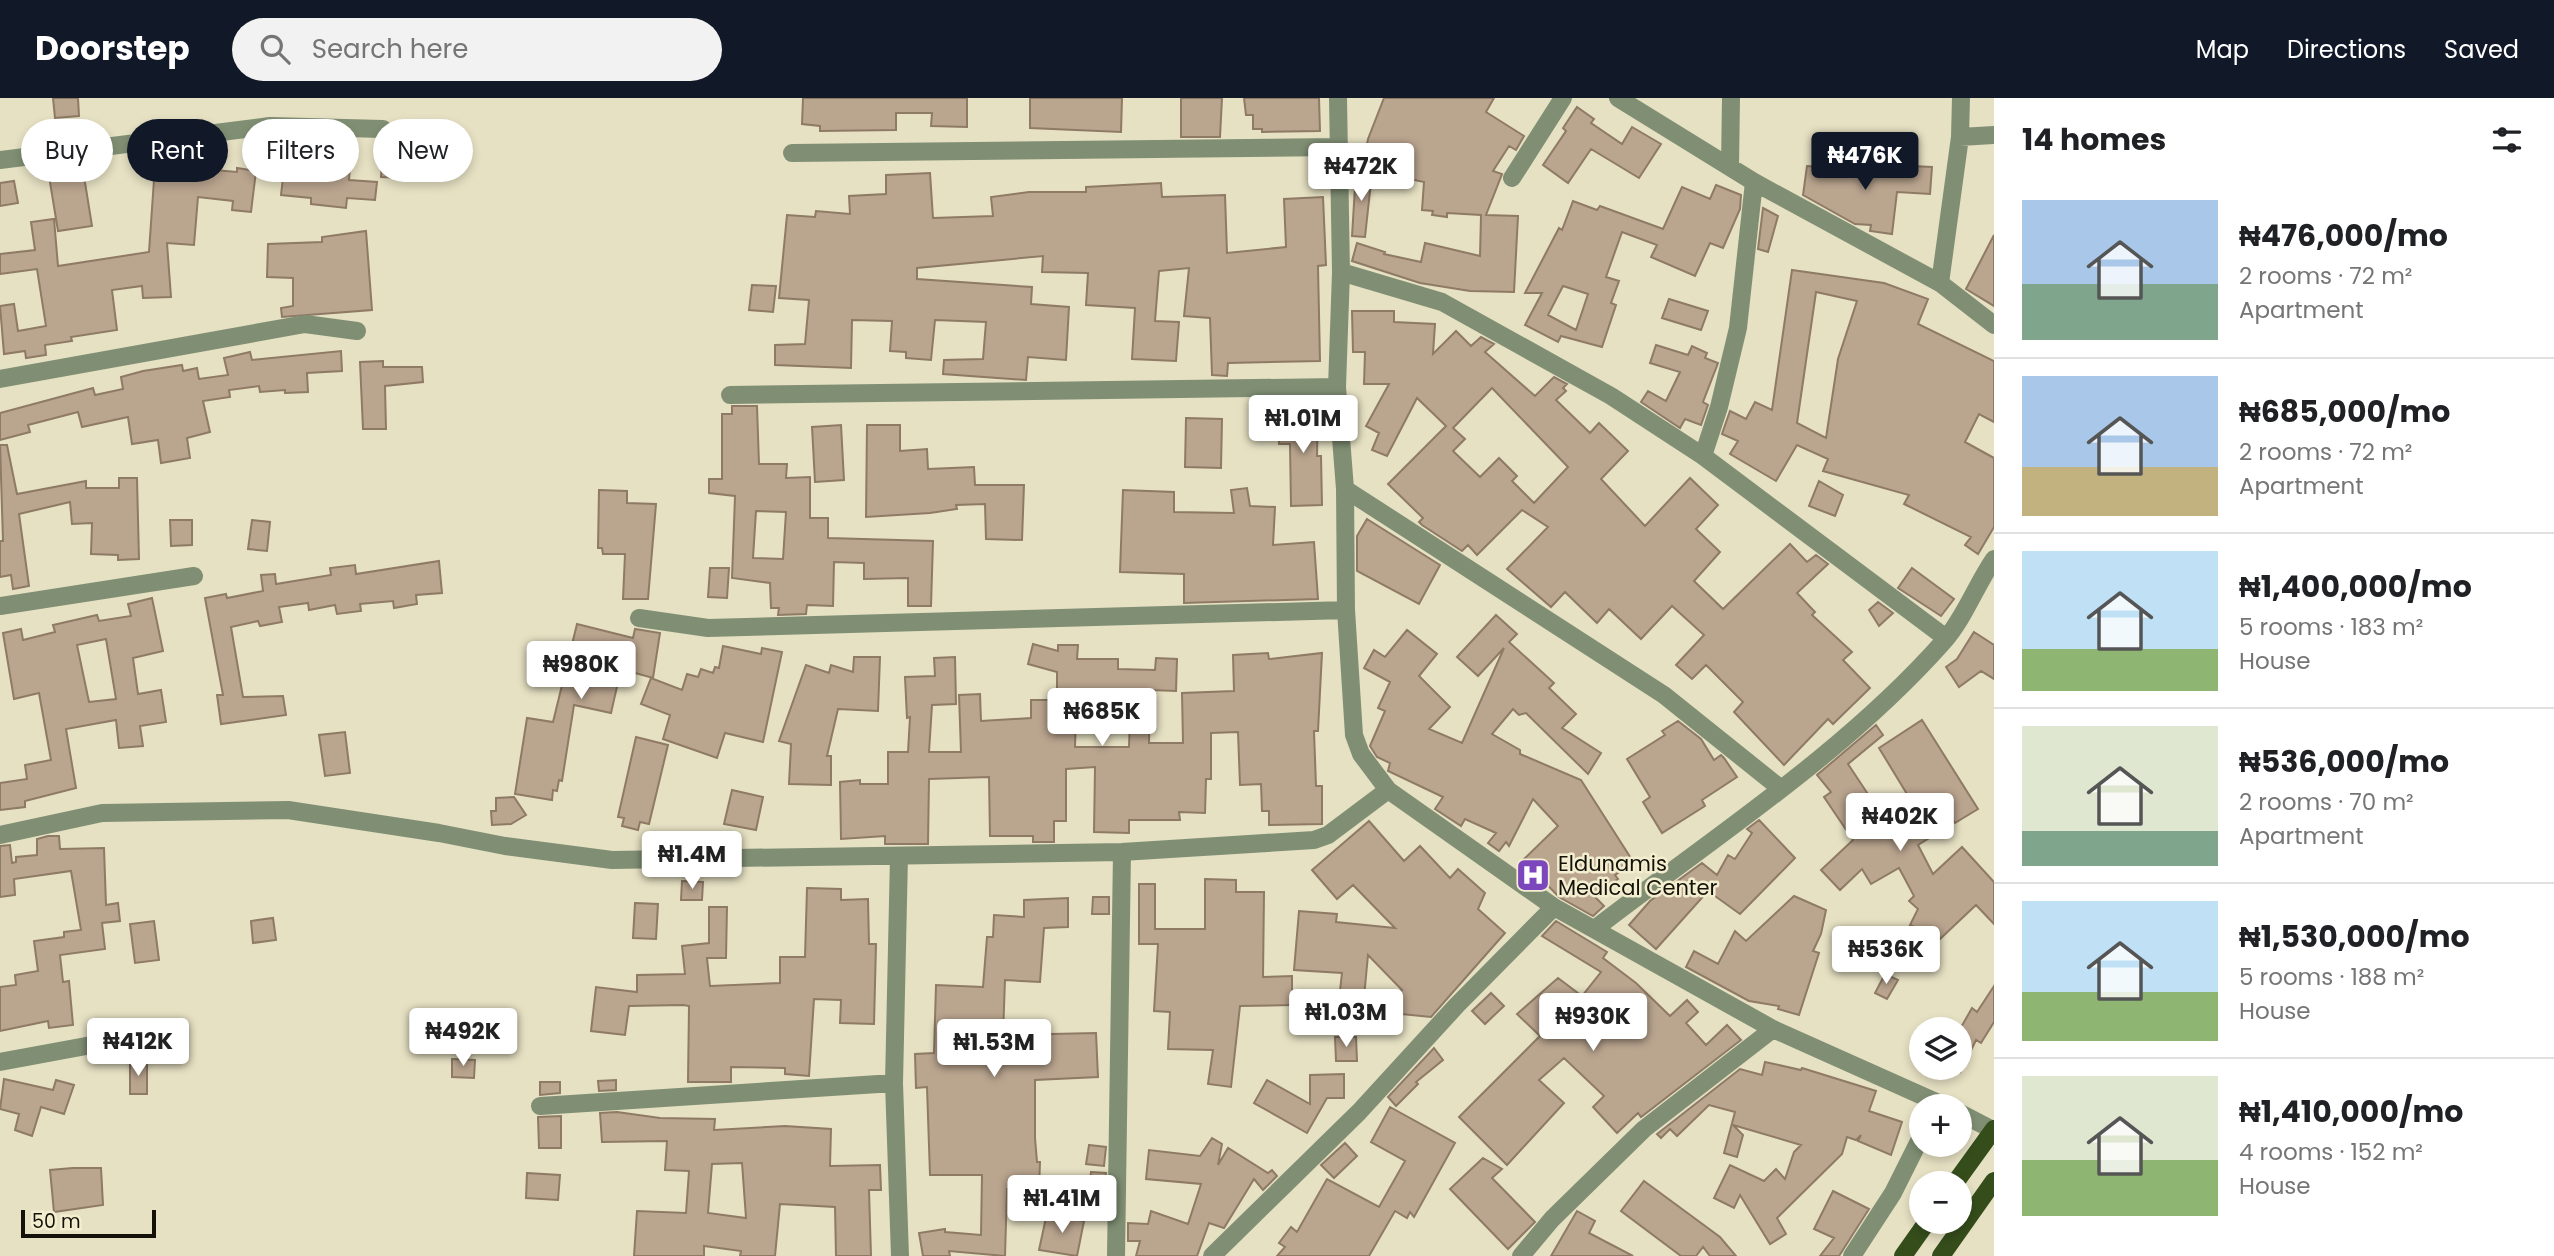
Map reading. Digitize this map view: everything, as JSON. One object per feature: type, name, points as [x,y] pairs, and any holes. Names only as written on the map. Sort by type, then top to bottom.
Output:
[{"type":"main road","points":[[1964,1171],[1994,1129]]},
{"type":"main road","points":[[1941,1256],[1994,1181]]},
{"type":"main road","points":[[1903,1256],[1919,1234]]},
{"type":"street","points":[[1338,98],[1341,272],[1338,387],[1345,489],[1346,610],[1354,734],[1361,754],[1388,790],[1555,906],[1773,1029],[1916,1094]]},
{"type":"street","points":[[1512,178],[1563,98]]},
{"type":"street","points":[[1618,98],[1754,182],[1940,283],[1994,325]]},
{"type":"street","points":[[1730,166],[1731,98]]},
{"type":"street","points":[[1940,283],[1960,137],[1961,98]]},
{"type":"street","points":[[0,160],[270,126],[373,129]]},
{"type":"street","points":[[1960,137],[1994,135]]},
{"type":"street","points":[[792,153],[1337,146]]},
{"type":"street","points":[[1703,456],[1719,407],[1738,328],[1754,182]]},
{"type":"street","points":[[1341,272],[1442,302],[1611,396],[1703,456],[1946,638]]},
{"type":"street","points":[[0,379],[305,324],[357,331]]},
{"type":"street","points":[[730,395],[1338,387]]},
{"type":"street","points":[[1345,489],[1664,695],[1780,788]]},
{"type":"street","points":[[1596,928],[1846,736],[1946,638],[1994,559]]},
{"type":"street","points":[[0,606],[194,576]]},
{"type":"street","points":[[639,618],[708,628],[1346,610]]},
{"type":"street","points":[[0,835],[102,813],[288,810],[505,846],[612,860],[1122,852],[1314,841],[1328,835],[1388,790]]},
{"type":"street","points":[[1116,1256],[1122,852]]},
{"type":"street","points":[[899,856],[894,1083],[900,1256]]},
{"type":"street","points":[[1212,1256],[1359,1112],[1457,1005],[1555,906]]},
{"type":"street","points":[[1521,1256],[1552,1219],[1644,1129],[1773,1029]]},
{"type":"street","points":[[0,1062],[124,1040]]},
{"type":"street","points":[[540,1106],[894,1083]]},
{"type":"street","points":[[1972,1119],[1994,1129]]},
{"type":"street","points":[[1852,1256],[1893,1193],[1911,1157]]},
{"type":"building","points":[[53,98],[78,98],[79,116],[55,118]]},
{"type":"building","points":[[803,98],[967,98],[967,127],[931,126],[932,113],[896,113],[896,130],[820,131],[820,126],[802,124]]},
{"type":"building","points":[[1030,98],[1122,98],[1121,132],[1030,128]]},
{"type":"building","points":[[1181,98],[1222,98],[1220,137],[1181,137]]},
{"type":"building","points":[[1244,98],[1319,98],[1320,131],[1262,132],[1262,129],[1253,129],[1253,115],[1246,115]]},
{"type":"building","points":[[1384,98],[1494,98],[1486,112],[1524,136],[1516,150],[1509,146],[1493,171],[1502,174],[1486,215],[1518,216],[1514,292],[1470,291],[1420,283],[1352,261],[1357,243],[1385,252],[1384,254],[1421,262],[1425,243],[1480,256],[1481,215],[1432,215],[1433,211],[1422,210],[1424,182],[1362,169],[1368,139]]},
{"type":"building","points":[[1577,107],[1594,119],[1591,123],[1622,144],[1632,127],[1661,144],[1639,178],[1591,149],[1568,183],[1543,165],[1566,131],[1563,128]]},
{"type":"building","points":[[1889,165],[1932,167],[1930,194],[1897,192],[1892,234],[1870,231],[1871,225],[1855,224],[1803,195],[1807,166],[1888,171]]},
{"type":"building","points":[[237,168],[242,169],[242,182],[255,182],[251,212],[232,210],[233,201],[198,197],[194,245],[167,243],[171,297],[143,298],[142,286],[112,290],[117,330],[71,337],[72,341],[45,345],[46,355],[26,358],[25,351],[4,354],[0,306],[14,304],[18,331],[46,326],[37,269],[0,274],[0,254],[35,250],[31,222],[54,219],[58,266],[149,252],[154,182],[228,182],[228,171],[237,172]]},
{"type":"building","points":[[1356,171],[1372,173],[1365,237],[1352,236]]},
{"type":"building","points":[[930,173],[933,218],[993,216],[991,197],[1029,192],[1086,192],[1086,187],[1161,183],[1162,197],[1225,195],[1227,253],[1286,247],[1284,199],[1323,197],[1326,265],[1318,266],[1320,361],[1228,363],[1227,376],[1212,375],[1210,318],[1184,316],[1189,268],[1159,271],[1155,321],[1179,322],[1176,361],[1132,359],[1135,308],[1086,305],[1088,273],[1042,272],[1043,256],[917,268],[917,279],[1032,287],[1031,304],[1069,307],[1066,360],[1028,357],[1026,380],[943,374],[944,360],[983,359],[986,322],[935,320],[931,360],[906,358],[906,352],[890,351],[892,321],[852,320],[851,368],[775,365],[775,345],[805,344],[809,300],[779,298],[787,215],[815,217],[816,211],[850,214],[849,196],[886,194],[886,175]]},
{"type":"building","points":[[14,181],[18,203],[0,206],[0,183]]},
{"type":"building","points":[[50,182],[85,182],[92,226],[58,231]]},
{"type":"building","points":[[282,182],[377,182],[375,200],[347,198],[346,208],[311,204],[311,198],[281,195]]},
{"type":"building","points":[[1716,185],[1741,195],[1740,209],[1723,248],[1710,243],[1695,276],[1651,257],[1657,245],[1622,232],[1606,277],[1619,281],[1611,303],[1616,305],[1602,347],[1561,336],[1558,342],[1525,325],[1542,293],[1525,293],[1559,228],[1562,230],[1573,201],[1597,210],[1600,206],[1663,229],[1682,187],[1710,199]],"holes":[[[1563,286],[1588,294],[1576,330],[1548,315]]]},
{"type":"building","points":[[1763,208],[1778,216],[1768,252],[1758,249]]},
{"type":"building","points":[[366,231],[372,310],[282,317],[281,308],[293,306],[293,278],[267,277],[268,244],[322,242],[322,237]]},
{"type":"building","points":[[1994,235],[1994,306],[1966,289]]},
{"type":"building","points":[[1792,270],[1884,283],[1928,299],[1918,324],[1994,361],[1994,422],[1979,414],[1965,442],[1994,458],[1994,527],[1978,554],[1965,545],[1971,537],[1904,504],[1909,495],[1823,471],[1828,459],[1797,445],[1776,481],[1730,454],[1738,441],[1722,434],[1730,411],[1746,419],[1755,402],[1772,410]],"holes":[[[1816,292],[1857,301],[1838,359],[1826,438],[1797,423]]]},
{"type":"building","points":[[752,285],[776,286],[773,312],[749,310]]},
{"type":"building","points":[[1669,299],[1708,311],[1701,330],[1662,318]]},
{"type":"building","points":[[1352,311],[1394,311],[1394,322],[1435,324],[1433,354],[1456,331],[1471,346],[1481,337],[1494,344],[1485,352],[1535,396],[1554,377],[1567,384],[1563,388],[1566,391],[1556,400],[1590,433],[1599,423],[1628,451],[1601,479],[1645,526],[1690,478],[1718,505],[1696,529],[1720,552],[1694,581],[1723,609],[1790,544],[1807,562],[1816,555],[1828,564],[1797,593],[1815,612],[1812,615],[1852,652],[1843,660],[1870,688],[1833,724],[1828,719],[1784,765],[1734,712],[1743,702],[1706,665],[1692,679],[1676,665],[1704,635],[1672,606],[1641,639],[1609,609],[1597,623],[1565,592],[1551,607],[1507,569],[1548,527],[1522,510],[1477,555],[1468,545],[1462,551],[1422,525],[1419,522],[1423,518],[1388,484],[1446,426],[1417,398],[1387,456],[1372,450],[1379,433],[1366,426],[1389,384],[1364,384],[1365,352],[1353,352]],"holes":[[[1492,388],[1568,467],[1534,503],[1512,481],[1517,476],[1499,458],[1480,477],[1453,451],[1465,439],[1453,428]]]},
{"type":"building","points":[[1656,345],[1688,355],[1692,346],[1707,353],[1705,358],[1718,363],[1703,402],[1708,405],[1701,425],[1685,419],[1680,428],[1641,402],[1648,391],[1666,401],[1680,372],[1650,363]]},
{"type":"building","points":[[341,351],[342,371],[307,373],[308,392],[260,392],[259,386],[229,390],[230,397],[203,401],[210,432],[187,438],[190,458],[161,463],[158,440],[132,444],[128,417],[82,427],[78,412],[28,425],[30,432],[0,440],[0,413],[93,388],[95,395],[123,389],[121,377],[143,371],[182,365],[183,371],[197,368],[199,379],[228,375],[224,358],[250,352],[252,360]]},
{"type":"building","points":[[383,361],[383,367],[422,367],[423,382],[385,386],[386,429],[363,429],[360,362]]},
{"type":"building","points":[[732,406],[757,406],[759,464],[787,464],[786,478],[810,477],[810,518],[828,518],[828,538],[933,541],[931,606],[908,606],[908,578],[864,579],[864,563],[834,562],[833,606],[807,605],[806,614],[778,615],[779,608],[771,608],[770,583],[732,578],[735,496],[709,493],[709,479],[722,479],[722,414],[732,414]],"holes":[[[756,511],[786,512],[783,559],[753,558]]]},
{"type":"building","points":[[1281,408],[1318,409],[1317,456],[1321,456],[1322,505],[1291,506],[1290,444],[1279,444]]},
{"type":"building","points":[[1186,418],[1222,419],[1221,468],[1185,467]]},
{"type":"building","points":[[841,425],[844,480],[815,482],[812,427]]},
{"type":"building","points":[[867,425],[900,425],[900,451],[927,449],[928,469],[974,467],[975,485],[1024,485],[1022,540],[986,539],[985,504],[956,505],[957,509],[930,513],[866,517]]},
{"type":"building","points":[[0,445],[7,445],[17,494],[86,481],[86,488],[119,488],[119,478],[137,478],[139,559],[118,560],[118,555],[91,554],[92,523],[72,524],[70,502],[19,514],[29,586],[13,589],[11,575],[0,577],[0,541],[3,541]]},
{"type":"building","points":[[1819,481],[1843,495],[1835,516],[1809,506]]},
{"type":"building","points":[[1247,488],[1250,506],[1275,507],[1273,545],[1314,542],[1318,599],[1184,603],[1184,574],[1120,572],[1123,490],[1174,492],[1174,512],[1234,513],[1231,490]]},
{"type":"building","points":[[599,490],[627,491],[627,503],[656,504],[648,599],[623,599],[625,554],[603,554],[602,548],[598,548]]},
{"type":"building","points":[[1367,519],[1440,565],[1419,604],[1357,571],[1357,536]]},
{"type":"building","points":[[170,520],[192,520],[192,545],[171,546]]},
{"type":"building","points":[[252,520],[270,522],[267,551],[248,549]]},
{"type":"building","points":[[439,561],[442,593],[416,595],[417,604],[394,608],[393,601],[360,604],[361,611],[337,614],[335,605],[309,610],[308,603],[279,607],[282,622],[260,626],[258,621],[231,627],[243,697],[283,696],[286,715],[221,724],[217,695],[223,695],[205,598],[226,594],[227,598],[263,591],[261,575],[275,574],[276,584],[331,575],[330,568],[355,565],[356,574]]},
{"type":"building","points":[[710,568],[729,568],[727,598],[708,597]]},
{"type":"building","points":[[1912,568],[1954,599],[1941,616],[1898,588]]},
{"type":"building","points":[[152,598],[163,651],[133,658],[138,694],[161,690],[166,722],[140,726],[143,746],[119,748],[116,720],[66,729],[76,788],[25,801],[25,807],[0,810],[0,783],[27,779],[25,765],[51,760],[39,693],[14,699],[3,633],[21,629],[23,640],[55,632],[53,625],[97,615],[99,621],[131,616],[128,604]],"holes":[[[106,639],[116,699],[89,702],[77,645]]]},
{"type":"building","points":[[1878,602],[1893,613],[1879,626],[1869,610]]},
{"type":"building","points":[[1496,615],[1517,634],[1509,642],[1554,683],[1549,688],[1576,714],[1562,728],[1601,753],[1588,774],[1526,713],[1519,715],[1513,709],[1492,734],[1520,750],[1520,754],[1581,780],[1634,863],[1615,875],[1618,879],[1593,895],[1604,906],[1593,916],[1559,897],[1523,860],[1558,826],[1533,799],[1509,846],[1506,842],[1499,851],[1488,843],[1496,833],[1465,819],[1461,826],[1435,809],[1443,797],[1388,771],[1390,763],[1377,757],[1370,746],[1385,711],[1378,708],[1390,682],[1364,668],[1374,650],[1385,657],[1407,630],[1437,654],[1419,676],[1450,707],[1429,729],[1462,743],[1504,648],[1478,676],[1457,657]]},
{"type":"building","points":[[577,624],[633,638],[635,629],[660,633],[653,678],[621,669],[611,713],[574,705],[562,781],[559,780],[557,791],[553,790],[552,800],[515,794],[527,718],[553,722]]},
{"type":"building","points":[[1974,632],[1994,645],[1994,679],[1981,671],[1959,687],[1946,667],[1957,659]]},
{"type":"building","points":[[1033,644],[1058,651],[1058,645],[1078,645],[1077,659],[1118,659],[1118,669],[1155,670],[1156,658],[1177,659],[1176,691],[1150,690],[1149,743],[1183,743],[1182,693],[1234,691],[1233,655],[1268,653],[1269,659],[1322,653],[1318,731],[1314,731],[1316,786],[1322,786],[1322,824],[1269,825],[1269,811],[1262,811],[1261,784],[1240,785],[1238,732],[1211,733],[1211,779],[1206,779],[1205,813],[1179,812],[1180,820],[1129,820],[1129,833],[1094,832],[1095,767],[1066,769],[1066,821],[1054,821],[1054,842],[1033,842],[1033,836],[990,836],[989,777],[929,779],[928,844],[885,844],[885,836],[841,839],[840,782],[860,780],[860,784],[888,784],[888,752],[908,752],[910,717],[907,718],[905,677],[935,676],[934,658],[955,657],[956,704],[932,705],[929,752],[961,752],[959,695],[980,694],[981,721],[1031,718],[1031,700],[1057,700],[1057,672],[1028,664]],"holes":[[[1076,716],[1130,716],[1129,747],[1075,747]]]},
{"type":"building","points":[[723,646],[761,654],[762,648],[782,652],[763,742],[725,733],[717,758],[663,739],[670,715],[641,704],[651,678],[682,690],[687,674],[698,677],[701,669],[713,673],[715,667],[719,668]]},
{"type":"building","points":[[854,657],[880,657],[878,711],[838,709],[827,756],[831,756],[831,785],[789,784],[791,744],[779,741],[806,665],[829,673],[831,665],[853,672]]},
{"type":"building","points":[[1922,720],[1978,809],[1955,823],[1945,808],[1924,822],[1879,748]]},
{"type":"building","points":[[1678,721],[1701,739],[1714,760],[1721,755],[1737,777],[1702,800],[1705,806],[1662,833],[1643,802],[1650,797],[1627,759],[1665,735],[1662,731]]},
{"type":"building","points":[[1876,725],[1883,735],[1848,764],[1895,835],[1921,820],[1931,837],[1918,845],[1933,874],[1962,847],[1994,882],[1994,924],[1976,905],[1940,939],[1910,925],[1918,909],[1909,901],[1914,896],[1899,868],[1871,884],[1862,869],[1840,890],[1821,870],[1853,840],[1824,797],[1831,792],[1817,775]]},
{"type":"building","points":[[345,732],[350,773],[325,776],[319,735]]},
{"type":"building","points":[[636,737],[668,745],[649,824],[640,822],[638,830],[622,826],[624,818],[618,817]]},
{"type":"building","points":[[732,790],[763,797],[756,830],[724,824]]},
{"type":"building","points":[[514,797],[526,815],[511,824],[492,825],[491,811],[496,811],[496,798]]},
{"type":"building","points":[[1759,820],[1795,858],[1740,914],[1708,891],[1656,949],[1629,925],[1650,901],[1702,863],[1717,875],[1728,855],[1735,859],[1752,833],[1747,829]]},
{"type":"building","points":[[1369,821],[1404,861],[1420,846],[1450,878],[1458,869],[1485,893],[1478,909],[1505,933],[1431,1017],[1381,1012],[1402,990],[1368,955],[1363,1008],[1355,1001],[1355,1010],[1338,1008],[1342,973],[1294,970],[1299,911],[1337,914],[1336,922],[1395,928],[1353,885],[1337,899],[1312,870]]},
{"type":"building","points":[[59,836],[60,849],[104,848],[106,905],[118,903],[120,921],[102,923],[105,949],[60,955],[63,982],[69,981],[73,1025],[49,1028],[48,1021],[0,1031],[0,987],[16,985],[15,975],[38,971],[34,941],[64,937],[64,932],[81,930],[71,871],[14,879],[15,895],[0,897],[0,846],[10,845],[12,863],[16,862],[16,857],[37,855],[37,839]]},
{"type":"building","points":[[1205,879],[1236,880],[1236,892],[1264,892],[1263,977],[1292,976],[1292,1005],[1240,1006],[1231,1087],[1208,1084],[1213,1050],[1168,1049],[1170,1012],[1154,1011],[1158,944],[1139,944],[1139,884],[1155,884],[1155,929],[1205,929]]},
{"type":"building","points":[[682,881],[703,882],[702,900],[681,900]]},
{"type":"building","points":[[807,888],[841,889],[841,900],[868,899],[869,944],[876,944],[874,1024],[840,1023],[841,1000],[814,999],[809,1076],[785,1074],[785,1068],[731,1067],[731,1082],[688,1082],[689,1006],[629,1006],[625,1035],[591,1031],[596,987],[637,992],[637,975],[685,974],[682,946],[709,943],[709,907],[727,907],[726,958],[707,958],[710,986],[780,983],[780,957],[805,957]]},
{"type":"building","points":[[1794,896],[1826,910],[1821,934],[1813,951],[1819,953],[1799,1015],[1778,1009],[1779,1006],[1749,1001],[1686,967],[1694,951],[1718,964],[1735,931],[1746,941]]},
{"type":"building","points":[[1093,897],[1109,897],[1109,914],[1092,914]]},
{"type":"building","points":[[1068,898],[1068,927],[1044,928],[1040,982],[1005,980],[1003,1035],[1096,1033],[1098,1077],[1035,1080],[1035,1138],[1037,1162],[1040,1162],[1039,1189],[1007,1189],[1005,1256],[949,1251],[950,1256],[923,1256],[919,1233],[945,1229],[945,1232],[981,1235],[982,1175],[930,1175],[927,1087],[916,1088],[915,1054],[934,1053],[936,985],[983,987],[987,937],[993,937],[994,915],[1024,917],[1024,900]]},
{"type":"building","points":[[635,903],[658,904],[656,939],[633,938]]},
{"type":"building","points":[[273,918],[276,940],[253,943],[251,921]]},
{"type":"building","points":[[154,921],[159,960],[135,963],[130,924]]},
{"type":"building","points":[[1556,921],[1607,952],[1603,958],[1636,983],[1670,1016],[1687,1000],[1698,1012],[1686,1023],[1706,1045],[1727,1025],[1741,1040],[1641,1117],[1638,1113],[1617,1133],[1593,1107],[1604,1096],[1564,1058],[1539,1080],[1564,1103],[1507,1165],[1459,1117],[1540,1036],[1517,1014],[1558,978],[1582,996],[1601,972],[1542,936]]},
{"type":"building","points":[[1885,974],[1898,980],[1887,999],[1875,993]]},
{"type":"building","points":[[1994,986],[1994,1022],[1981,1043],[1976,1040],[1972,1048],[1972,1017],[1967,1017],[1972,1008],[1977,1012]]},
{"type":"building","points":[[1491,993],[1504,1006],[1485,1024],[1472,1011]]},
{"type":"building","points":[[1335,1037],[1356,1037],[1357,1061],[1336,1061]]},
{"type":"building","points":[[1434,1048],[1443,1060],[1416,1082],[1418,1084],[1396,1106],[1388,1097]]},
{"type":"building","points":[[452,1059],[475,1060],[474,1078],[452,1077]]},
{"type":"building","points":[[130,1061],[147,1062],[147,1094],[130,1094]]},
{"type":"building","points":[[1765,1062],[1801,1070],[1802,1068],[1876,1091],[1869,1111],[1902,1122],[1891,1155],[1858,1141],[1861,1135],[1856,1140],[1847,1137],[1842,1154],[1777,1218],[1786,1234],[1770,1244],[1740,1195],[1734,1208],[1714,1198],[1730,1165],[1764,1181],[1776,1169],[1785,1179],[1794,1152],[1801,1145],[1733,1125],[1743,1135],[1737,1157],[1724,1153],[1735,1112],[1709,1105],[1677,1136],[1670,1129],[1661,1138],[1657,1134],[1740,1069],[1762,1075]]},
{"type":"building","points":[[1344,1074],[1344,1098],[1327,1098],[1307,1133],[1254,1103],[1267,1080],[1310,1104],[1310,1075]]},
{"type":"building","points":[[4,1079],[53,1090],[56,1080],[74,1085],[64,1114],[41,1107],[32,1136],[15,1130],[19,1114],[0,1109]]},
{"type":"building","points":[[616,1080],[616,1090],[599,1091],[598,1081]]},
{"type":"building","points":[[540,1082],[560,1082],[560,1093],[540,1095]]},
{"type":"building","points":[[1390,1107],[1455,1143],[1414,1217],[1410,1212],[1407,1218],[1395,1211],[1369,1256],[1277,1256],[1285,1247],[1279,1243],[1291,1227],[1297,1232],[1327,1179],[1379,1207],[1405,1161],[1371,1142]]},
{"type":"building","points":[[600,1113],[715,1119],[714,1130],[785,1126],[831,1129],[830,1166],[880,1165],[881,1190],[869,1190],[871,1256],[836,1256],[835,1207],[780,1204],[775,1256],[740,1256],[741,1251],[704,1246],[704,1256],[634,1256],[637,1211],[686,1213],[689,1171],[665,1170],[667,1141],[602,1142]],"holes":[[[742,1163],[746,1218],[708,1213],[712,1164]]]},
{"type":"building","points":[[561,1116],[561,1148],[539,1148],[538,1117]]},
{"type":"building","points":[[1212,1138],[1222,1144],[1218,1165],[1228,1148],[1268,1173],[1272,1170],[1277,1176],[1263,1190],[1254,1179],[1224,1228],[1209,1223],[1197,1256],[1136,1256],[1140,1241],[1128,1241],[1128,1223],[1148,1224],[1151,1211],[1188,1224],[1201,1184],[1146,1179],[1149,1150],[1200,1156]]},
{"type":"building","points":[[1345,1143],[1357,1156],[1334,1178],[1321,1165]]},
{"type":"building","points":[[1089,1145],[1106,1147],[1104,1166],[1086,1164]]},
{"type":"building","points":[[1483,1158],[1502,1169],[1492,1178],[1535,1222],[1508,1249],[1450,1189]]},
{"type":"building","points":[[101,1168],[103,1205],[54,1212],[50,1170]]},
{"type":"building","points":[[1091,1172],[1106,1173],[1103,1201],[1088,1200]]},
{"type":"building","points":[[527,1173],[560,1175],[558,1200],[526,1198]]},
{"type":"building","points":[[1644,1181],[1720,1237],[1736,1256],[1710,1256],[1703,1247],[1696,1256],[1681,1256],[1621,1211]]},
{"type":"building","points":[[1833,1191],[1869,1209],[1839,1256],[1820,1256],[1834,1238],[1814,1229]]},
{"type":"building","points":[[1577,1211],[1595,1221],[1589,1233],[1633,1256],[1551,1256]]},
{"type":"building","points":[[1047,1213],[1084,1221],[1077,1256],[1039,1250]]},
{"type":"place","name":"Eldunamis Medical Center","points":[[1533,875]]}]
